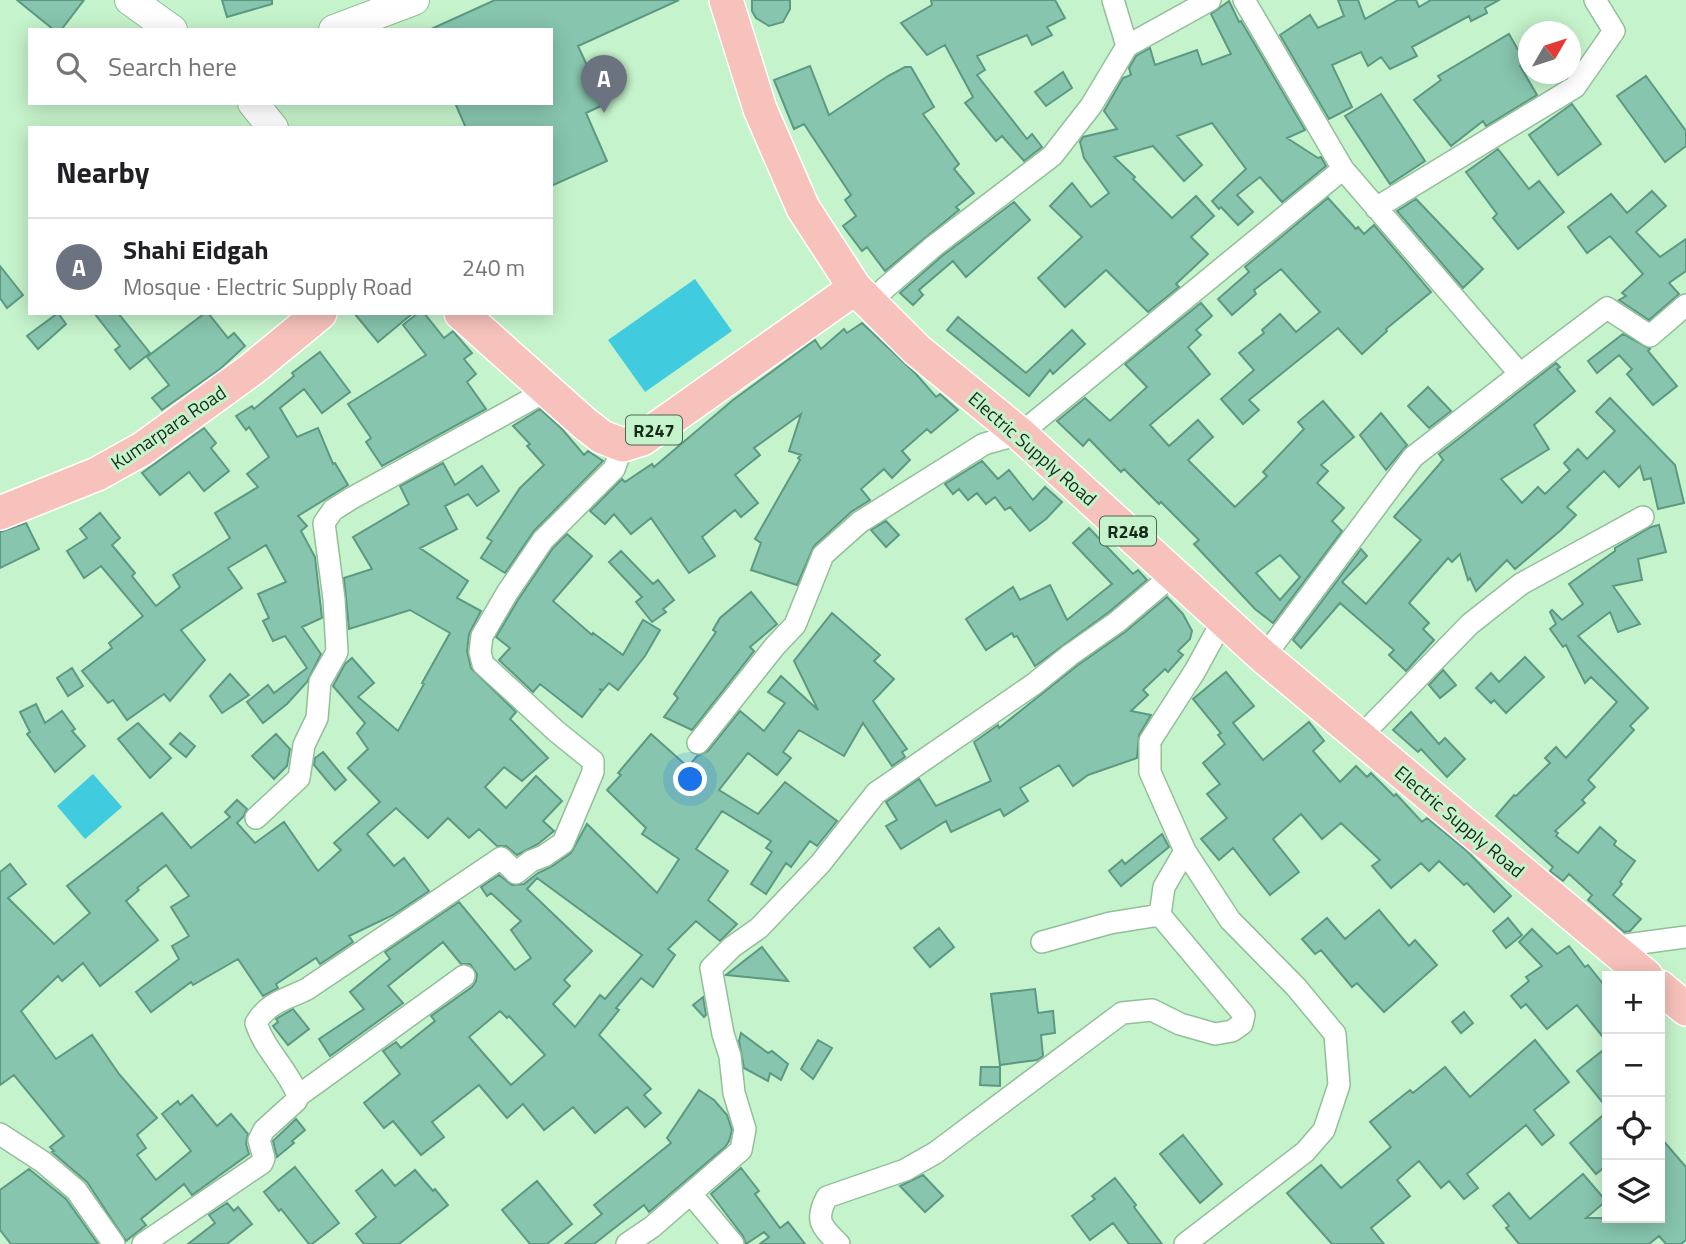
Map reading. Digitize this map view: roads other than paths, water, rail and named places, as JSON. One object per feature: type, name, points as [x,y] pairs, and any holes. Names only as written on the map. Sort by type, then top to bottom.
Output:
[{"type":"main road","points":[[130,0],[169,28]]},
{"type":"main road","points":[[339,28],[414,0]]},
{"type":"main road","name":"Electric Supply Road","points":[[726,0],[760,108],[803,208],[862,295],[917,350],[1020,434],[1265,657],[1640,971]]},
{"type":"main road","points":[[255,105],[272,126]]},
{"type":"main road","points":[[274,126],[276,105]]},
{"type":"main road","name":"R247","points":[[463,315],[602,437],[623,445],[642,439],[862,295]]},
{"type":"main road","name":"Kumarpara Road","points":[[0,513],[97,474],[142,449],[252,369],[318,315]]},
{"type":"main road","points":[[1665,991],[1686,1009]]},
{"type":"street","points":[[1113,0],[1127,46]]},
{"type":"street","points":[[862,295],[934,246],[1052,156],[1091,106],[1127,46],[1210,0]]},
{"type":"street","points":[[1244,0],[1343,169],[1520,374]]},
{"type":"street","points":[[1376,208],[1575,87],[1614,31],[1595,0]]},
{"type":"street","points":[[698,743],[775,646],[795,625],[824,555],[860,522],[984,444],[1020,434],[1343,169]]},
{"type":"street","points":[[1265,657],[1413,457],[1607,308],[1650,336],[1686,305]]},
{"type":"street","points":[[256,818],[299,778],[304,745],[317,718],[320,682],[337,652],[334,598],[324,523],[333,510],[352,498],[548,390]]},
{"type":"street","points":[[298,1096],[293,1082],[268,1050],[256,1024],[274,1002],[307,989],[501,858],[516,873],[563,843],[593,772],[593,761],[483,664],[480,652],[482,636],[543,540],[614,469],[623,445]]},
{"type":"street","points":[[1360,737],[1470,624],[1500,600],[1521,584],[1643,517]]},
{"type":"street","points":[[627,1244],[652,1227],[741,1150],[745,1129],[734,1093],[730,1056],[723,1034],[711,968],[732,947],[759,928],[820,864],[876,793],[1034,684],[1117,622],[1175,573]]},
{"type":"street","points":[[1185,1244],[1305,1152],[1324,1130],[1339,1085],[1335,1034],[1296,988],[1230,920],[1185,851],[1150,772],[1150,741],[1195,671],[1224,618]]},
{"type":"street","points":[[839,1244],[819,1220],[820,1209],[827,1197],[905,1170],[935,1153],[1122,1013],[1152,1010],[1180,1024],[1215,1034],[1232,1031],[1242,1024],[1244,1015],[1160,915],[1164,887],[1185,851]]},
{"type":"street","points":[[1042,942],[1110,923],[1160,915]]},
{"type":"street","points":[[1611,947],[1686,937]]},
{"type":"street","points":[[143,1244],[262,1163],[264,1158],[259,1140],[264,1130],[296,1101],[298,1096],[464,976]]},
{"type":"street","points":[[0,1134],[43,1162],[76,1190],[114,1244]]},
{"type":"street","points":[[691,1194],[733,1244]]},
{"type":"water","points":[[695,279],[732,331],[645,392],[608,340]]},
{"type":"water","points":[[93,774],[122,807],[85,839],[57,806]]},
{"type":"place","name":"Shahi Eidgah","points":[[604,113]]}]
